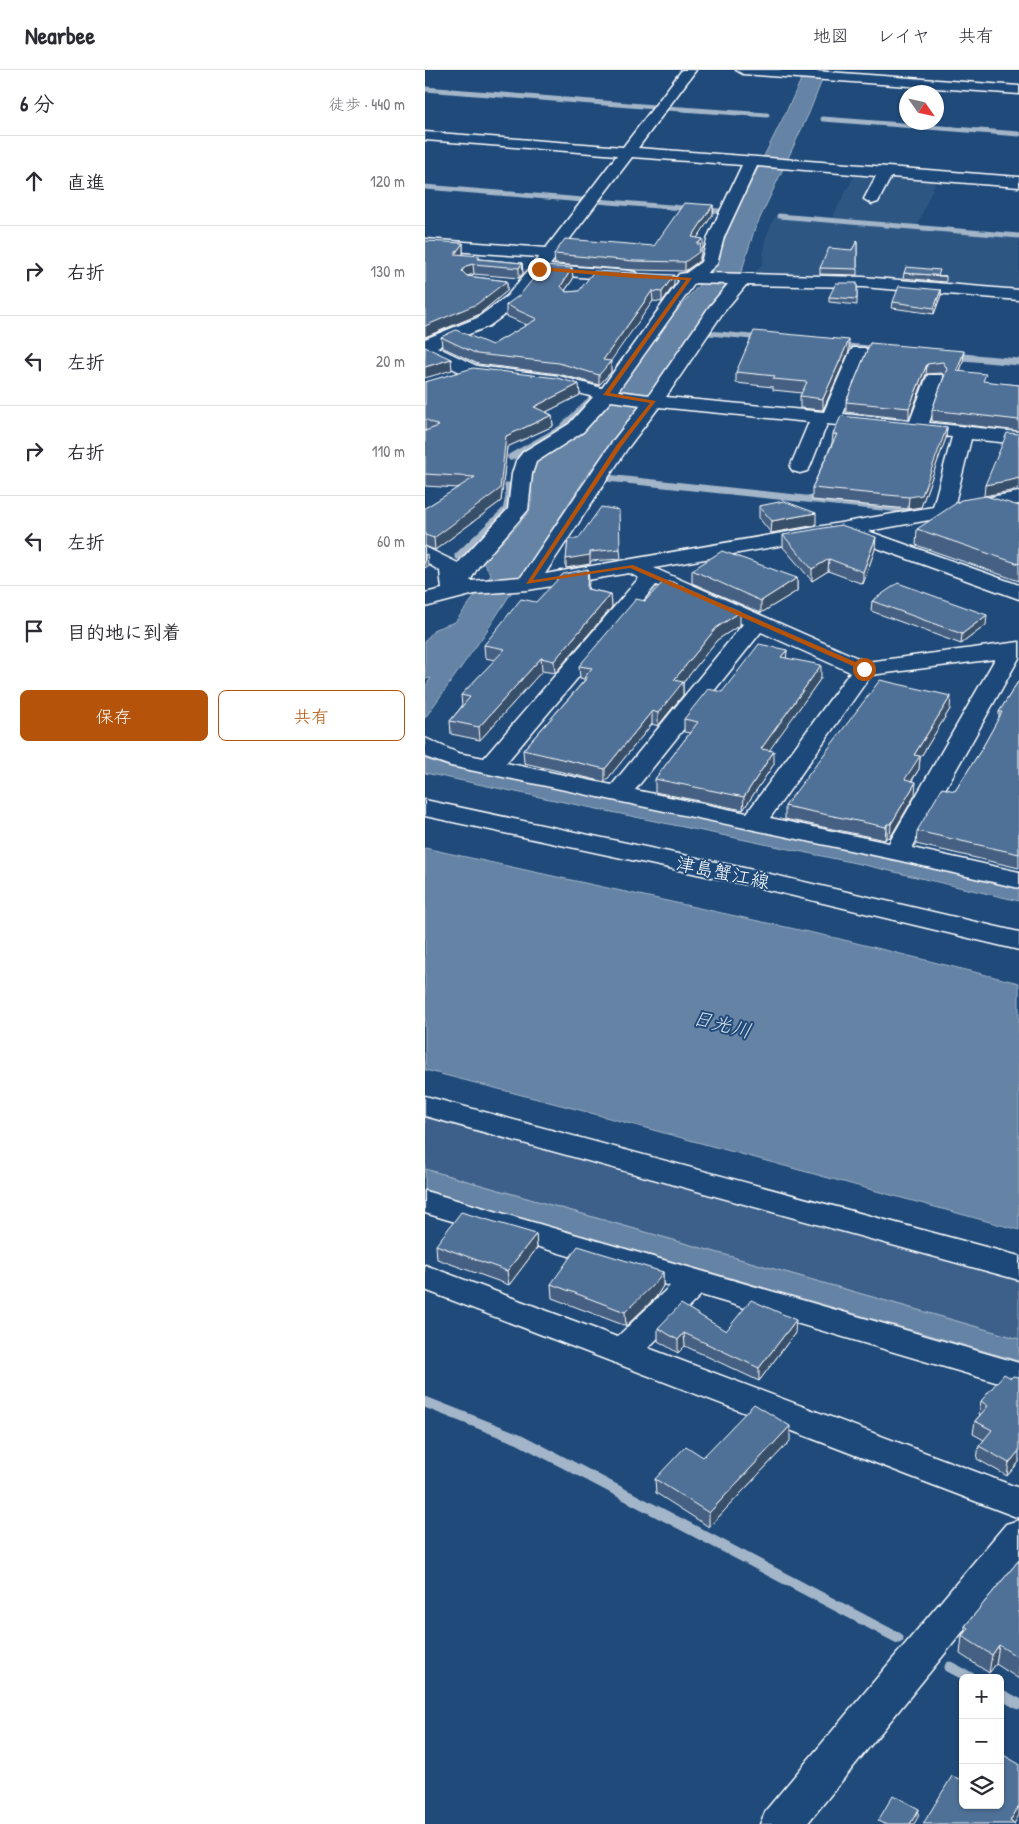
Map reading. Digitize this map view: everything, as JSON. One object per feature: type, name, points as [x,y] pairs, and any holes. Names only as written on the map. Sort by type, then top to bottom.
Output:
[{"type":"street","points":[[425,347],[483,322],[499,312],[516,285],[539,269],[689,70]]},
{"type":"street","points":[[743,70],[1019,90]]},
{"type":"street","points":[[425,136],[1019,182]]},
{"type":"street","points":[[453,594],[468,565],[518,510],[522,474],[526,461],[530,456],[576,428],[606,395],[693,278],[709,264],[716,237],[755,162]]},
{"type":"street","points":[[872,199],[887,172]]},
{"type":"street","points":[[425,244],[551,253]]},
{"type":"street","points":[[539,269],[644,277]]},
{"type":"street","points":[[577,288],[588,273]]},
{"type":"street","points":[[671,278],[863,282],[1019,295]]},
{"type":"street","points":[[525,583],[619,446],[653,401],[715,311],[740,280]]},
{"type":"street","points":[[425,347],[473,371],[559,382],[606,395],[1019,438]]},
{"type":"street","points":[[800,467],[859,352]]},
{"type":"street","points":[[449,378],[473,371]]},
{"type":"street","points":[[918,427],[935,379]]},
{"type":"street","points":[[942,512],[963,432]]},
{"type":"street","points":[[425,600],[474,587],[525,583],[631,566],[1019,498]]},
{"type":"street","points":[[845,529],[1019,592]]},
{"type":"street","points":[[425,553],[451,568],[453,594]]},
{"type":"street","points":[[631,566],[756,623],[864,669],[1017,650]]},
{"type":"street","points":[[490,767],[652,576]]},
{"type":"street","points":[[618,794],[756,623]]},
{"type":"street","points":[[897,852],[1017,650]]},
{"type":"street","points":[[754,822],[864,669]]},
{"type":"street","points":[[425,745],[433,752],[451,759],[1018,879]]},
{"type":"street","name":"津島蟹江線","points":[[425,808],[744,876],[1019,941]]},
{"type":"street","points":[[425,1106],[1019,1268]]},
{"type":"street","points":[[425,1202],[1019,1376]]},
{"type":"street","points":[[425,1277],[1019,1503]]},
{"type":"street","points":[[623,1352],[695,1281]]},
{"type":"street","points":[[781,1824],[1019,1535]]},
{"type":"shaded area","points":[[856,172],[937,178],[917,226],[832,218]]},
{"type":"shaded area","points":[[775,217],[1019,237],[1019,293],[757,276],[753,274],[762,265],[765,239]]},
{"type":"shaded area","points":[[425,1111],[1019,1273],[1019,1339],[425,1169]]},
{"type":"water","points":[[801,70],[826,70],[809,113],[754,231],[742,270],[705,311],[651,393],[587,475],[484,635],[425,718],[425,687],[431,678],[425,679],[425,641],[435,629],[455,622],[491,575],[482,561],[513,531],[528,512],[532,499],[533,471],[542,456],[583,432],[608,406],[671,318],[715,266],[722,240],[800,82]]},
{"type":"water","points":[[425,759],[450,767],[864,850],[1019,887],[1019,901],[860,864],[425,773]]},
{"type":"water","name":"日光川","points":[[425,848],[836,938],[1019,983],[1019,1230],[576,1109],[425,1070]]},
{"type":"water","points":[[425,1169],[1019,1339],[1019,1361],[425,1190]]},
{"type":"building","points":[[684,203],[713,205],[692,237],[703,239],[697,244],[701,244],[699,252],[685,262],[634,261],[554,254],[565,239],[654,246]]},
{"type":"building","points":[[425,241],[463,243],[455,254],[480,256],[478,259],[522,263],[519,268],[473,264],[466,266],[462,271],[467,276],[507,281],[477,304],[425,326]]},
{"type":"building","points":[[857,241],[857,269],[820,268],[829,248],[852,250]]},
{"type":"building","points":[[543,266],[572,268],[561,286],[566,292],[579,291],[594,271],[674,275],[662,292],[652,291],[603,360],[611,361],[599,375],[559,363],[477,354],[441,337],[456,330],[492,345],[537,319],[506,305],[520,295]]},
{"type":"building","points":[[906,267],[940,270],[938,275],[904,273]]},
{"type":"building","points":[[836,283],[857,283],[857,299],[829,297]]},
{"type":"building","points":[[899,286],[941,290],[934,308],[893,302]]},
{"type":"building","points":[[754,331],[849,340],[823,399],[800,396],[807,382],[773,379],[775,376],[736,372]]},
{"type":"building","points":[[870,343],[964,351],[957,371],[986,374],[983,381],[1019,385],[1019,420],[932,410],[947,369],[943,362],[927,364],[909,408],[846,402]]},
{"type":"building","points":[[425,347],[451,359],[425,367]]},
{"type":"building","points":[[473,368],[557,378],[579,384],[534,407],[552,415],[506,436],[500,489],[434,538],[425,535],[425,508],[475,477],[425,474],[425,431],[439,426],[425,419],[425,382]]},
{"type":"building","points":[[841,416],[947,427],[922,495],[909,497],[812,488],[837,434],[833,434]]},
{"type":"building","points":[[1007,433],[1019,434],[1019,478],[985,485]]},
{"type":"building","points":[[986,496],[1019,506],[1019,564],[917,529],[961,500]]},
{"type":"building","points":[[784,501],[816,513],[772,521],[759,506]]},
{"type":"building","points":[[601,507],[619,510],[620,549],[590,552],[590,555],[566,559],[568,539],[578,539]]},
{"type":"building","points":[[841,525],[876,537],[863,572],[829,559],[812,569],[783,535]]},
{"type":"building","points":[[722,551],[797,578],[761,601],[692,570]]},
{"type":"building","points":[[588,569],[587,589],[611,594],[554,661],[541,658],[479,727],[450,721],[470,697],[461,695],[505,649],[484,645],[521,599],[536,602],[563,574]]},
{"type":"building","points":[[663,582],[673,582],[740,612],[716,628],[674,680],[683,682],[658,713],[652,711],[605,769],[523,750],[587,678],[584,678],[592,668],[579,666],[636,599],[645,601]]},
{"type":"building","points":[[898,583],[987,615],[962,634],[872,601]]},
{"type":"building","points":[[759,644],[787,650],[781,657],[821,665],[761,749],[774,751],[744,797],[655,779],[698,722],[684,719],[708,689],[722,692]]},
{"type":"building","points":[[880,680],[951,696],[914,755],[920,756],[905,779],[916,782],[891,824],[887,824],[886,827],[785,806]]},
{"type":"building","points":[[1019,680],[1019,854],[917,831],[942,788],[955,791],[981,750],[1002,712],[999,712]]},
{"type":"building","points":[[461,1212],[536,1234],[507,1271],[436,1245]]},
{"type":"building","points":[[578,1246],[663,1272],[655,1283],[625,1312],[551,1284]]},
{"type":"building","points":[[751,1300],[796,1320],[759,1368],[684,1333],[678,1340],[658,1328],[681,1304],[726,1331]]},
{"type":"building","points":[[1004,1374],[1011,1378],[1013,1376],[1019,1377],[1019,1451],[1009,1463],[979,1446],[992,1430],[975,1421],[988,1406],[981,1401]]},
{"type":"building","points":[[754,1404],[790,1426],[709,1513],[655,1479],[686,1446],[703,1457]]},
{"type":"building","points":[[1019,1560],[1019,1658],[999,1645],[992,1655],[962,1636],[968,1628],[965,1626]]},
{"type":"building","points":[[1004,1755],[1019,1764],[1019,1806],[1010,1821],[1015,1824],[923,1824],[952,1776],[959,1779],[959,1809],[1004,1809]]},
{"type":"building","points":[[893,1795],[919,1809],[910,1824],[884,1824],[878,1821]]},
{"type":"waterway","points":[[425,89],[655,107]]},
{"type":"waterway","points":[[667,108],[767,115]]},
{"type":"waterway","points":[[823,119],[1019,134]]},
{"type":"waterway","points":[[425,187],[583,200]]},
{"type":"waterway","points":[[597,201],[719,211]]},
{"type":"waterway","points":[[779,216],[1019,236]]},
{"type":"waterway","points":[[709,333],[762,338]]},
{"type":"waterway","points":[[838,345],[879,349],[873,348]]},
{"type":"waterway","points":[[952,356],[1019,362]]},
{"type":"waterway","points":[[511,457],[561,429],[590,401]]},
{"type":"waterway","points":[[607,478],[910,510]]},
{"type":"waterway","points":[[458,556],[506,510],[509,497],[508,486]]},
{"type":"waterway","points":[[425,1402],[519,1439],[898,1638]]},
{"type":"waterway","points":[[950,1667],[963,1674]]},
{"type":"waterway","points":[[1004,1696],[1019,1704]]},
{"type":"route","points":[[539,269],[634,277],[690,278],[606,395],[653,401],[619,446],[528,583],[631,566],[756,623],[864,669]]}]
